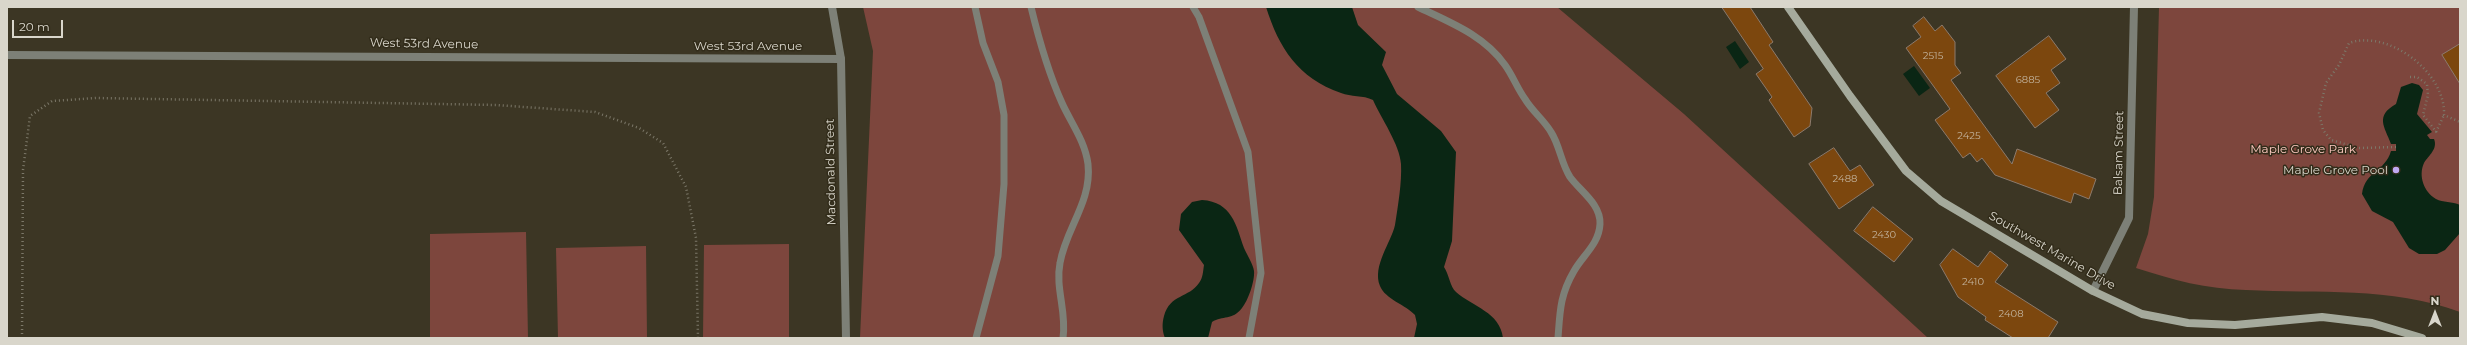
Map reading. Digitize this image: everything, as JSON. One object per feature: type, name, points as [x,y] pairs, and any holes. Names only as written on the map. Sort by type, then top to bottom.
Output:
[{"type":"main road","name":"Southwest Marine Drive","points":[[1788,7],[1858,108],[1906,171],[1941,201],[2093,292],[2142,314],[2188,323],[2235,325],[2322,317],[2372,323],[2422,338]]},
{"type":"street","name":"Macdonald Street","points":[[832,7],[841,58],[846,338]]},
{"type":"street","name":"Balsam Street","points":[[2093,292],[2129,218],[2134,7]]},
{"type":"street","name":"West 53rd Avenue","points":[[7,55],[841,58]]},
{"type":"lane","points":[[975,7],[983,43],[998,82],[1004,114],[1004,184],[998,256],[976,338]]},
{"type":"lane","points":[[1031,7],[1040,44],[1062,103],[1083,144],[1088,164],[1088,187],[1081,210],[1060,261],[1058,282],[1065,323],[1063,338]]},
{"type":"lane","points":[[1193,7],[1199,17],[1248,152],[1261,273],[1249,338]]},
{"type":"lane","points":[[1418,7],[1462,28],[1491,48],[1505,65],[1525,100],[1550,129],[1568,172],[1590,198],[1597,213],[1600,222],[1596,241],[1574,271],[1560,301],[1558,338]]},
{"type":"path","points":[[2396,147],[2359,148],[2331,140],[2323,130],[2319,113],[2326,83],[2339,65],[2349,43],[2361,39],[2388,45],[2413,59],[2433,78],[2445,103],[2444,114],[2437,133],[2423,115],[2428,95],[2427,84],[2417,77],[2410,77]]},
{"type":"path","points":[[22,338],[23,170],[30,116],[52,101],[96,98],[496,105],[595,112],[639,128],[664,143],[686,187],[696,238],[698,338]]},
{"type":"path","points":[[2444,114],[2460,122]]},
{"type":"green space","points":[[863,7],[1557,7],[1684,114],[1928,338],[860,338],[873,51]]},
{"type":"green space","name":"Maple Grove Park","points":[[2159,7],[2460,7],[2460,312],[2407,298],[2381,295],[2217,288],[2177,280],[2136,268],[2148,234],[2154,197]]},
{"type":"green space","points":[[526,232],[528,338],[430,338],[430,234]]},
{"type":"green space","points":[[789,244],[789,338],[703,338],[704,245]]},
{"type":"green space","points":[[646,246],[647,338],[558,338],[556,248]]},
{"type":"shaded area","points":[[1266,7],[1352,7],[1358,25],[1386,52],[1382,65],[1397,94],[1441,131],[1456,152],[1452,241],[1444,267],[1454,290],[1491,316],[1501,329],[1503,338],[1414,338],[1417,324],[1415,315],[1386,295],[1380,286],[1378,278],[1380,263],[1395,225],[1400,194],[1401,164],[1394,140],[1373,100],[1365,97],[1345,94],[1326,87],[1313,79],[1292,60],[1277,36]]},
{"type":"shaded area","points":[[1735,41],[1749,62],[1740,69],[1726,47]]},
{"type":"shaded area","points":[[1914,66],[1930,88],[1919,96],[1903,74]]},
{"type":"shaded area","points":[[2412,83],[2419,85],[2423,90],[2417,114],[2432,132],[2427,135],[2430,139],[2434,139],[2435,143],[2434,149],[2422,168],[2423,183],[2428,192],[2436,199],[2460,205],[2460,233],[2445,250],[2437,254],[2419,254],[2409,248],[2393,222],[2372,211],[2362,194],[2367,181],[2388,158],[2391,151],[2396,151],[2396,144],[2391,144],[2384,127],[2383,117],[2389,108],[2396,104],[2401,87]]},
{"type":"shaded area","points":[[1202,200],[1220,205],[1231,216],[1235,223],[1254,271],[1251,291],[1247,301],[1235,315],[1212,322],[1208,338],[1165,338],[1163,333],[1163,324],[1167,309],[1175,300],[1195,288],[1202,277],[1204,265],[1179,230],[1181,214],[1192,202]]},
{"type":"building","points":[[1722,7],[1750,7],[1773,42],[1769,45],[1812,108],[1810,126],[1794,137],[1769,100],[1772,97],[1756,74],[1763,69]]},
{"type":"building","points":[[1924,17],[1935,31],[1942,25],[1955,42],[1955,65],[1961,73],[1951,80],[2012,164],[2017,149],[2096,179],[2089,199],[2074,193],[2071,203],[1995,175],[1982,158],[1977,162],[1970,153],[1963,158],[1935,120],[1950,109],[1906,48],[1921,37],[1913,26]]},
{"type":"building","points":[[2049,36],[2066,59],[2051,70],[2060,83],[2046,93],[2059,110],[2035,128],[1996,76]]},
{"type":"building","points":[[2460,44],[2460,84],[2442,55]]},
{"type":"building","points":[[1834,148],[1850,171],[1860,165],[1874,185],[1839,209],[1809,164]]},
{"type":"building","points":[[1873,207],[1913,239],[1894,262],[1854,231]]},
{"type":"building","points":[[1953,249],[1978,267],[1990,251],[2008,265],[1995,282],[2058,322],[2048,338],[2013,338],[1985,320],[1986,317],[1958,297],[1940,265]]},
{"type":"place","name":"Maple Grove Pool","points":[[2396,170]]}]
